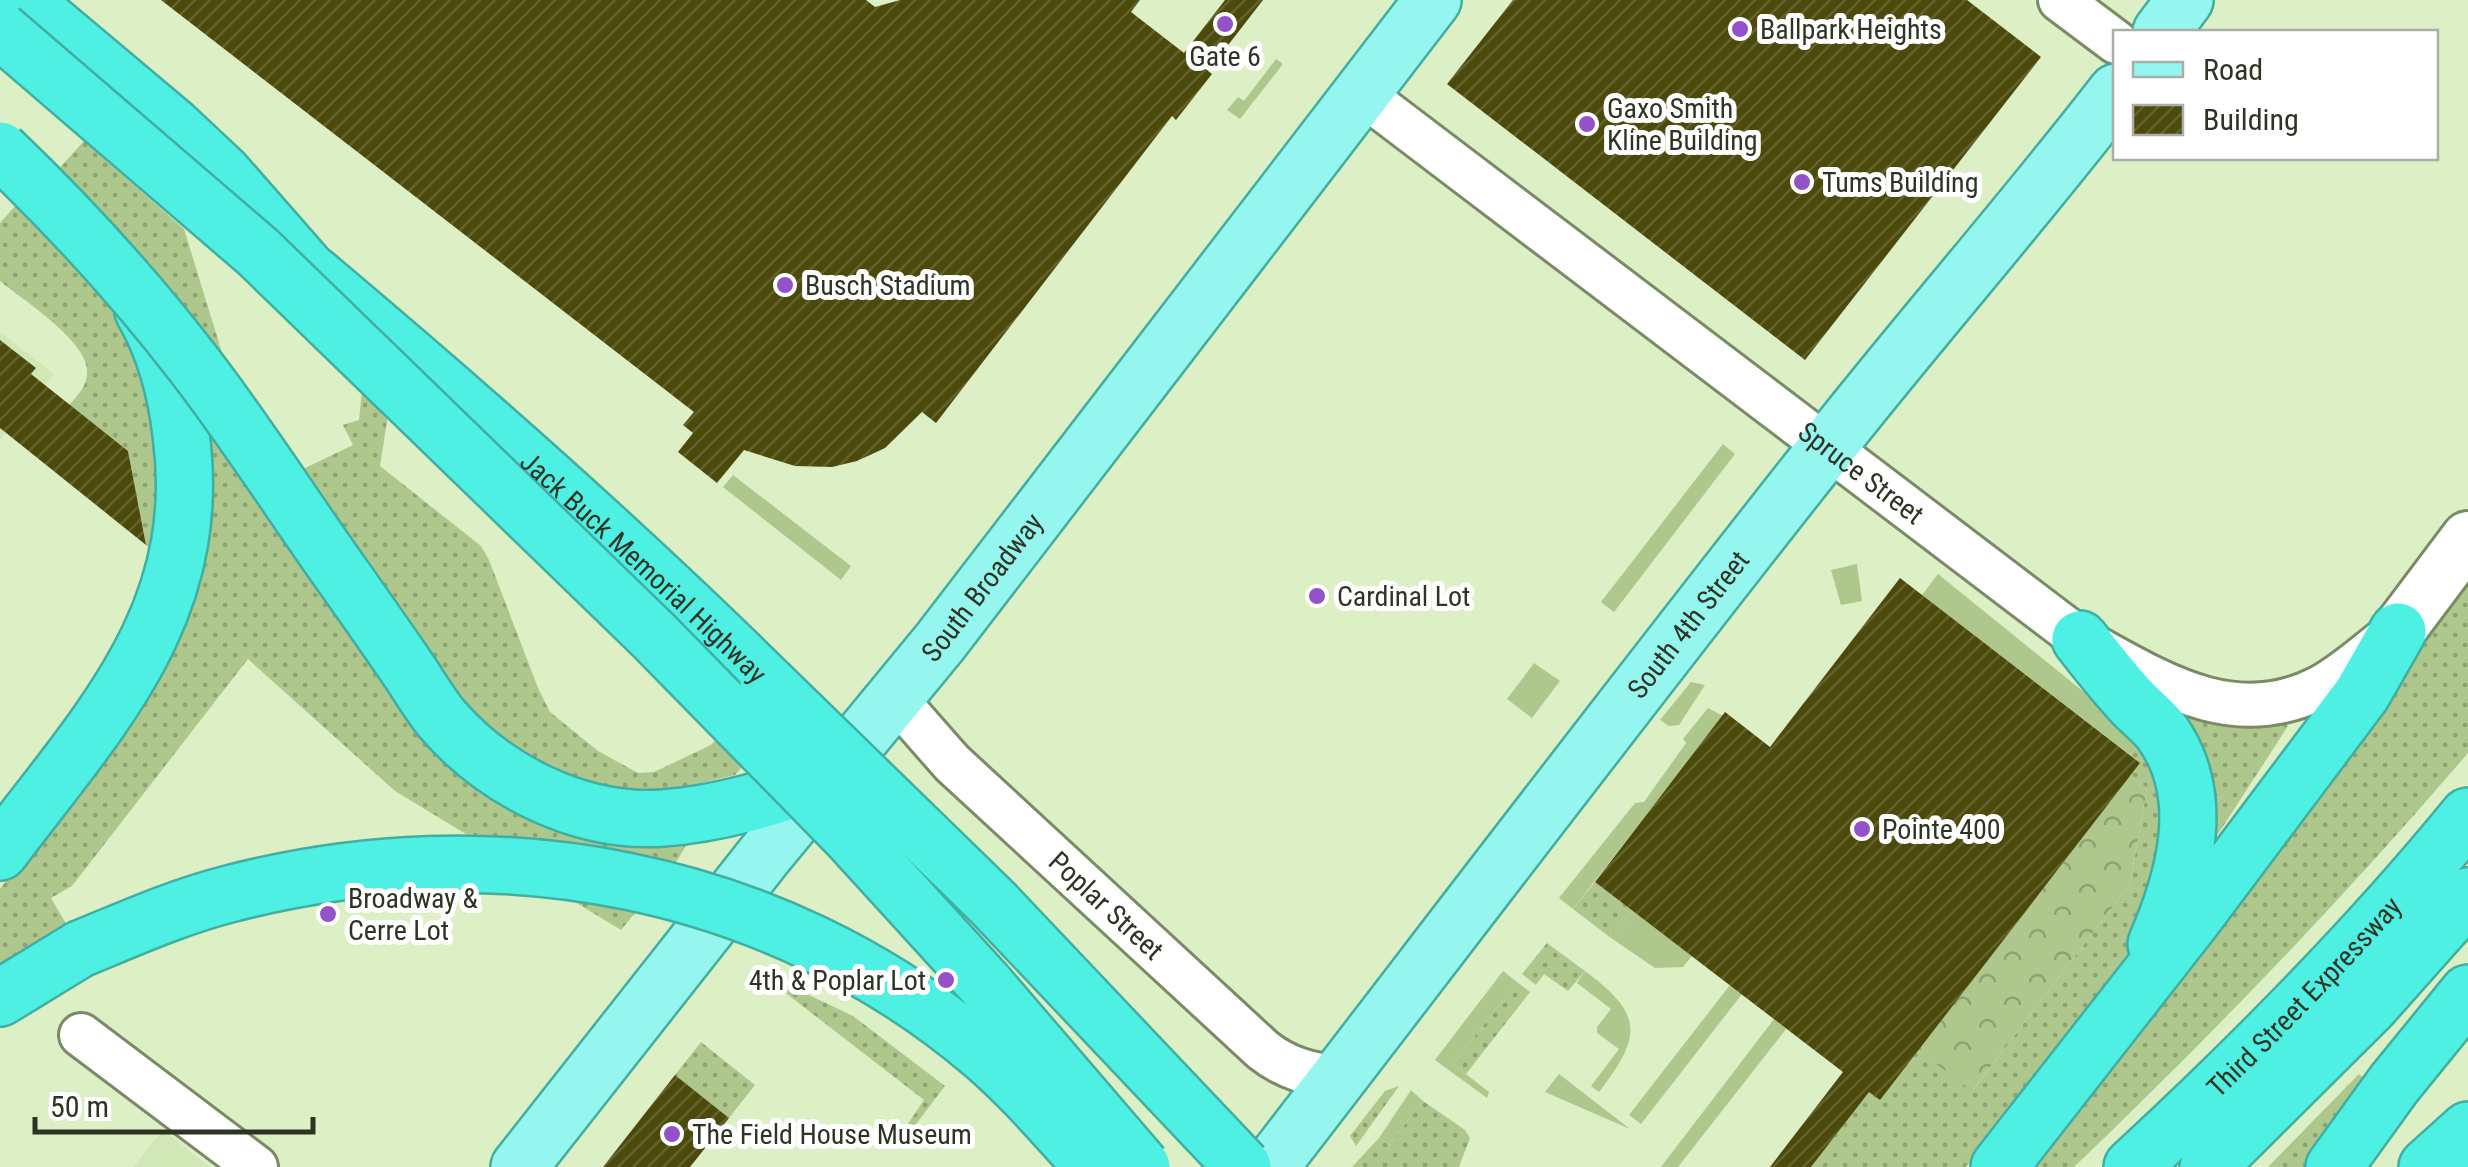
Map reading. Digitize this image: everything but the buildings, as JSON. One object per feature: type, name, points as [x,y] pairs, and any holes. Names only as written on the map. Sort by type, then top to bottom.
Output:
[{"type":"highway","points":[[23,0],[223,173],[308,270]]},
{"type":"highway","name":"Jack Buck Memorial Highway","points":[[0,21],[308,270],[513,445],[685,602],[993,903],[1242,1167]]},
{"type":"highway","name":"Jack Buck Memorial Highway","points":[[0,30],[258,252],[653,635],[877,866],[1142,1167]]},
{"type":"highway","points":[[0,149],[42,188],[127,285],[149,321],[166,362],[177,404],[185,478],[175,570],[146,650],[124,686],[0,852]]},
{"type":"highway","points":[[0,149],[54,202],[160,321],[442,718],[488,764],[544,796],[608,815],[659,819],[709,812],[826,779]]},
{"type":"highway","points":[[1999,1167],[2362,694],[2398,631]]},
{"type":"highway","points":[[2080,639],[2159,728],[2175,753],[2189,801],[2184,856],[2172,905],[2136,990]]},
{"type":"highway","name":"Third Street Expressway","points":[[2132,1167],[2304,1000],[2468,816]]},
{"type":"highway","points":[[0,998],[80,949],[227,894],[287,881],[419,866],[509,865],[636,880],[702,898],[778,926],[899,993],[983,1052],[1093,1167]]},
{"type":"highway","name":"Third Street Expressway","points":[[2208,1167],[2370,1006],[2468,896]]},
{"type":"highway","points":[[2338,1161],[2468,993]]},
{"type":"highway","points":[[2338,1161],[2398,1105],[2468,1030]]},
{"type":"highway","points":[[2427,1167],[2468,1130]]},
{"type":"main road","name":"South Broadway","points":[[519,1167],[894,697],[1433,0]]},
{"type":"main road","points":[[2163,30],[2186,0]]},
{"type":"main road","name":"South 4th Street","points":[[1270,1167],[1827,447],[2037,194],[2113,96]]},
{"type":"street","points":[[2060,0],[2113,40]]},
{"type":"street","name":"Spruce Street","points":[[1362,92],[2080,639],[2202,699],[2265,707],[2323,686],[2398,631]]},
{"type":"street","points":[[2398,631],[2468,538]]},
{"type":"street","name":"Poplar Street","points":[[894,697],[952,763],[1263,1050],[1286,1065],[1326,1077],[1340,1076]]},
{"type":"street","points":[[82,1035],[256,1167]]},
{"type":"street","points":[[2459,1167],[2468,1154]]},
{"type":"shaded area","points":[[0,332],[54,374],[0,440]]},
{"type":"shaded area","points":[[163,1130],[210,1167],[133,1167]]},
{"type":"green space","points":[[1276,59],[1283,64],[1240,119],[1227,110],[1238,97],[1244,101]]},
{"type":"green space","points":[[84,141],[184,229],[231,382],[55,173]]},
{"type":"green space","points":[[25,195],[107,284],[152,385],[161,555],[146,545],[128,451],[69,405],[86,380],[84,358],[65,334],[0,281],[0,223]]},
{"type":"green space","points":[[362,391],[388,415],[380,466],[481,546],[550,712],[598,751],[638,773],[654,772],[711,745],[717,738],[744,765],[735,775],[650,795],[561,782],[470,722],[295,473],[353,445],[343,425],[359,420]]},
{"type":"green space","points":[[201,400],[435,735],[690,839],[672,869],[484,845],[395,791],[248,659],[72,886],[51,898],[71,932],[0,975],[0,889],[131,718],[163,671],[184,623],[199,578],[207,529]]},
{"type":"green space","points":[[1723,444],[1735,454],[1614,612],[1601,602]]},
{"type":"green space","points":[[733,475],[851,566],[841,580],[723,487]]},
{"type":"green space","points":[[1857,564],[1862,601],[1841,605],[1831,570]]},
{"type":"green space","points":[[1938,574],[2142,739],[2130,755],[1922,595]]},
{"type":"green space","points":[[2468,577],[2468,753],[2276,965],[2074,1167],[2020,1167]]},
{"type":"green space","points":[[1534,663],[1560,681],[1532,718],[1507,699]]},
{"type":"green space","points":[[1691,682],[1705,685],[1679,725],[1669,726],[1660,720]]},
{"type":"green space","points":[[1708,708],[1723,716],[1573,909],[1559,898],[1635,803],[1644,802],[1686,743],[1683,739]]},
{"type":"green space","points":[[2193,715],[2281,722],[2288,726],[2218,834],[2203,827],[2182,725]]},
{"type":"green space","points":[[2142,739],[2174,811],[2131,954],[1966,1167],[1811,1167],[1854,1110],[1829,1090],[1843,1072],[1918,1050],[1973,1090],[2130,884],[2147,788],[2130,776],[2140,763],[2130,755]]},
{"type":"green space","points":[[2130,776],[2147,788],[2130,884],[1972,1091],[1918,1050]]},
{"type":"green space","points":[[1595,882],[1633,911],[1611,938],[1573,909]]},
{"type":"green space","points":[[557,891],[643,903],[621,930]]},
{"type":"green space","points":[[1633,911],[1692,956],[1683,967],[1655,968],[1611,938]]},
{"type":"green space","points":[[1547,943],[1585,971],[1568,991],[1544,974],[1536,985],[1522,974]]},
{"type":"green space","points":[[756,970],[853,1016],[945,1086],[909,1132],[905,1128],[924,1100]]},
{"type":"green space","points":[[1503,971],[1517,982],[1453,1064],[1489,1092],[1487,1098],[1435,1060]]},
{"type":"green space","points":[[1585,971],[1618,1001],[1630,1027],[1623,1056],[1599,1092],[1591,1086],[1619,1049],[1597,1033],[1597,1027],[1611,1009],[1577,983]]},
{"type":"green space","points":[[1517,982],[1530,992],[1466,1074],[1453,1064]]},
{"type":"green space","points":[[1730,985],[1742,994],[1641,1124],[1629,1115]]},
{"type":"green space","points":[[1774,1019],[1786,1029],[1678,1167],[1661,1167]]},
{"type":"green space","points":[[701,1042],[755,1085],[729,1118],[675,1075]]},
{"type":"green space","points":[[1559,1074],[1630,1129],[1545,1092]]},
{"type":"green space","points":[[2359,1074],[2367,1081],[2307,1167],[2268,1167]]},
{"type":"green space","points":[[1399,1086],[1356,1146],[1350,1136],[1385,1091]]},
{"type":"green space","points":[[1411,1090],[1423,1101],[1389,1145],[1379,1138]]},
{"type":"green space","points":[[1423,1101],[1465,1130],[1470,1138],[1459,1167],[1352,1167],[1379,1138],[1389,1145]]},
{"type":"place","name":"Gate 6","points":[[1225,24]]},
{"type":"place","name":"Ballpark Heights","points":[[1740,29]]},
{"type":"place","name":"Gaxo Smith Kline Building","points":[[1587,124]]},
{"type":"place","name":"Tums Building","points":[[1802,182]]},
{"type":"place","name":"Busch Stadium","points":[[785,285]]},
{"type":"place","name":"Cardinal Lot","points":[[1317,596]]},
{"type":"place","name":"Pointe 400","points":[[1862,829]]},
{"type":"place","name":"Broadway & Cerre Lot","points":[[328,914]]},
{"type":"place","name":"4th & Poplar Lot","points":[[946,980]]},
{"type":"place","name":"The Field House Museum","points":[[672,1134]]}]
